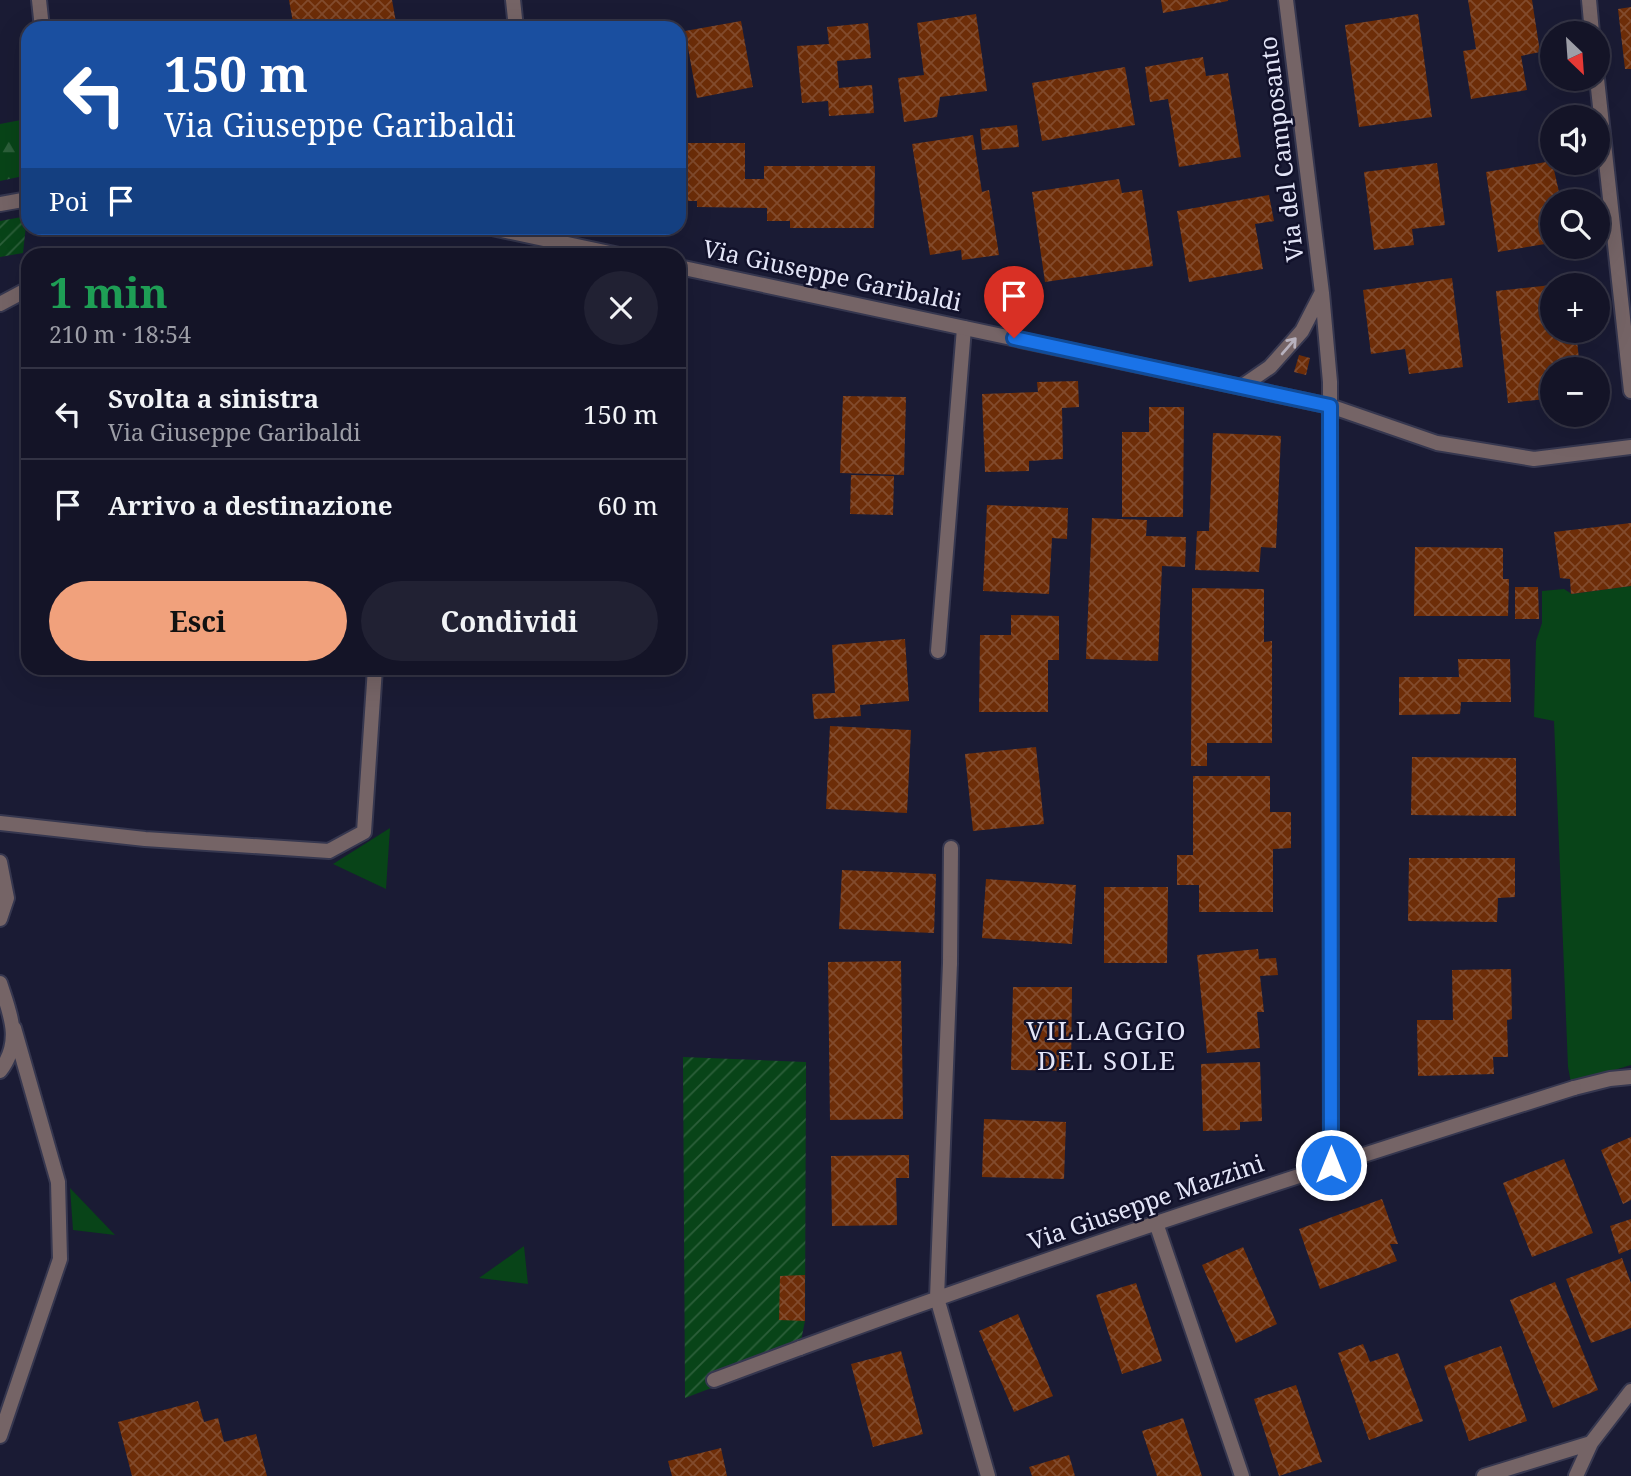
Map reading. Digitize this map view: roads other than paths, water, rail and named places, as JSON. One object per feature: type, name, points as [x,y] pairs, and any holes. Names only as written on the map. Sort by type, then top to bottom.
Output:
[{"type":"street","points":[[39,0],[41,21]]},
{"type":"street","points":[[515,0],[516,21]]},
{"type":"street","name":"Via del Camposanto","points":[[1286,0],[1322,293],[1330,382],[1331,1165]]},
{"type":"street","points":[[1589,0],[1591,21]]},
{"type":"street","points":[[1598,91],[1631,391]]},
{"type":"street","points":[[0,204],[21,200]]},
{"type":"street","points":[[547,235],[595,248]]},
{"type":"street","name":"Via Giuseppe Garibaldi","points":[[686,268],[1330,406],[1437,443],[1534,459],[1631,447]]},
{"type":"street","points":[[0,304],[21,293]]},
{"type":"street","name":"Via del Camposanto","points":[[1241,387],[1270,367],[1302,331],[1322,293]]},
{"type":"street","points":[[938,651],[964,328]]},
{"type":"street","points":[[0,822],[145,839],[329,851],[364,832],[375,675]]},
{"type":"street","points":[[951,848],[950,963],[937,1298],[988,1476]]},
{"type":"street","points":[[0,862],[7,898],[0,919]]},
{"type":"street","points":[[0,983],[58,1182],[60,1259],[0,1436]]},
{"type":"street","points":[[0,1070],[8,1060],[14,1028]]},
{"type":"street","name":"Via Giuseppe Mazzini","points":[[714,1380],[937,1298],[1331,1165],[1574,1088],[1631,1077]]},
{"type":"street","points":[[1156,1223],[1242,1476]]},
{"type":"street","points":[[1576,1476],[1591,1443],[1631,1391]]},
{"type":"street","points":[[1484,1476],[1591,1443]]},
{"type":"district","name":"VILLAGGIO DEL SOLE","points":[[1107,1046]]}]
